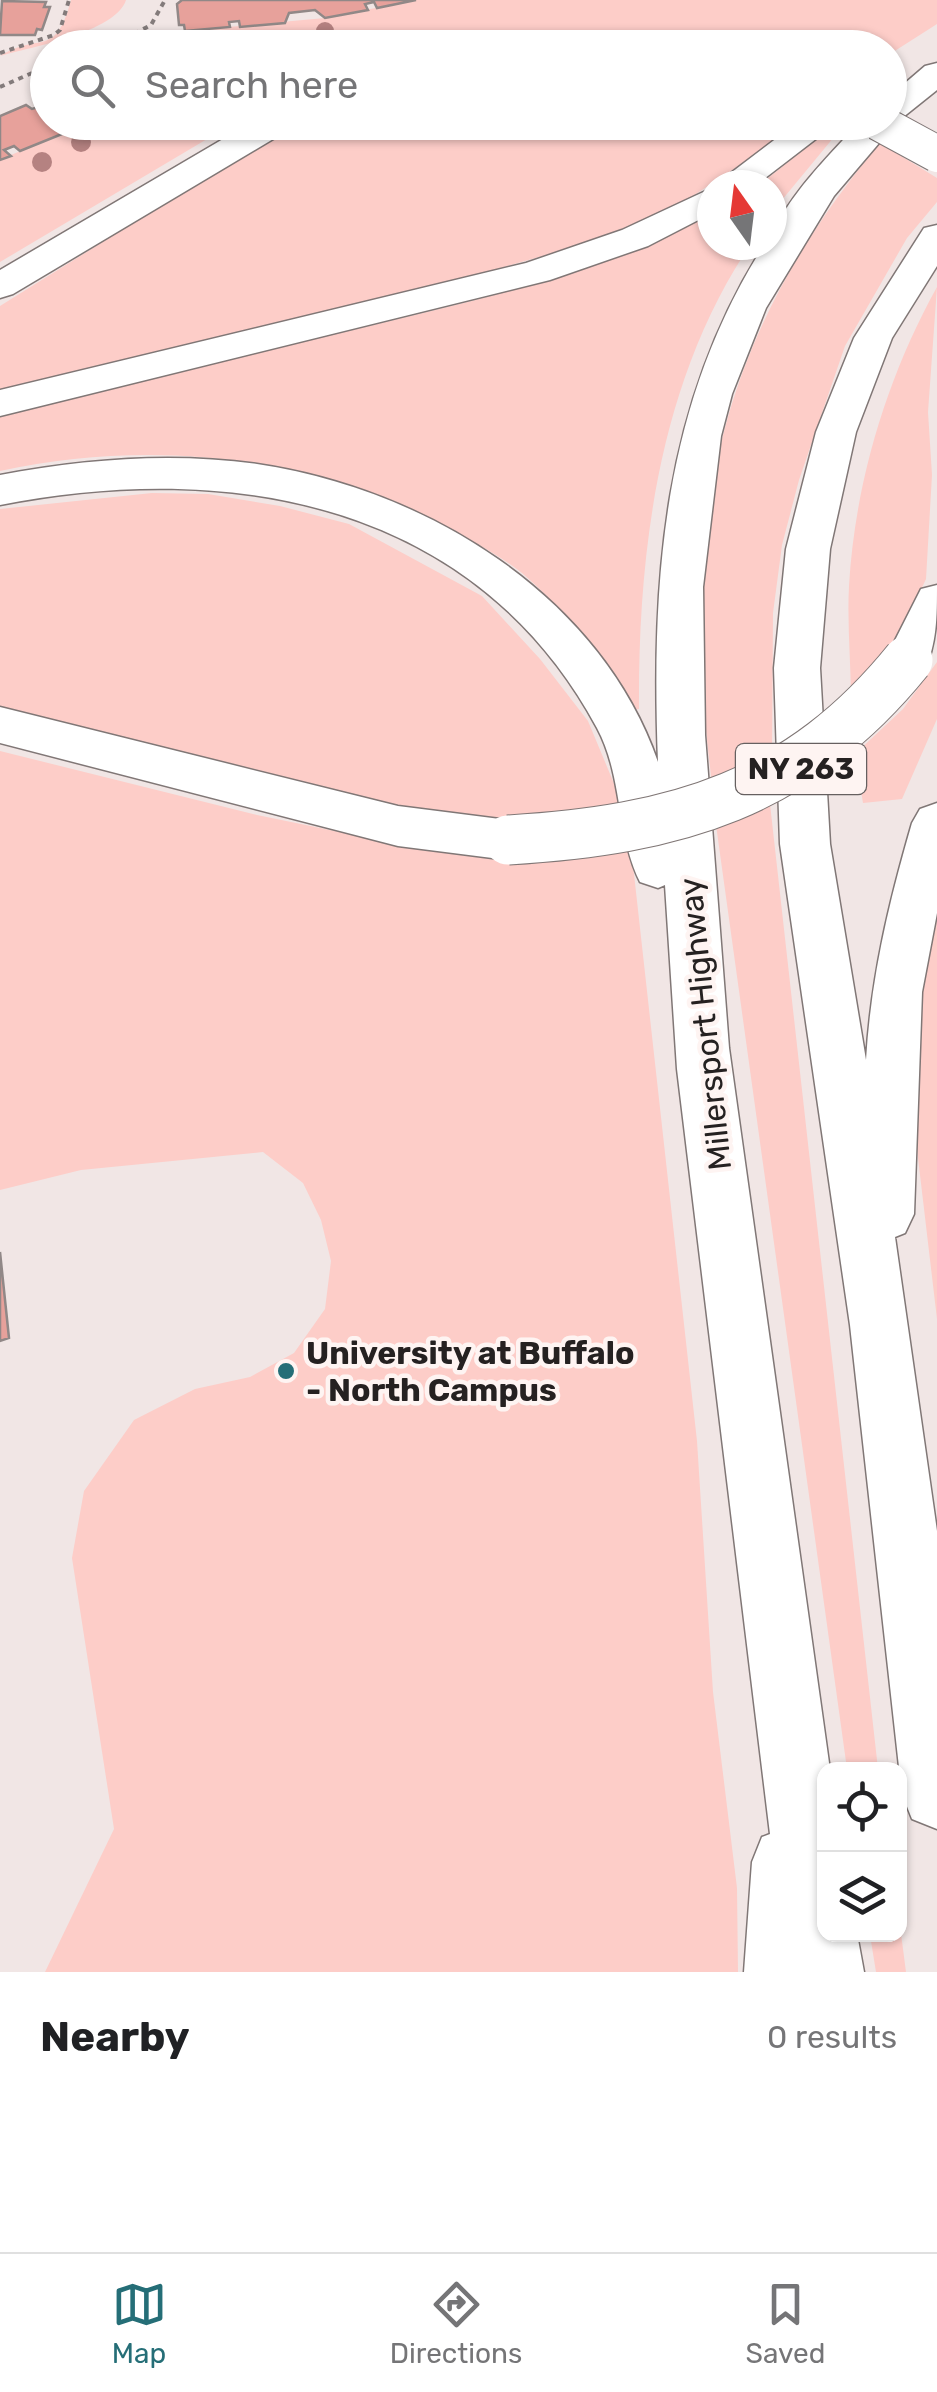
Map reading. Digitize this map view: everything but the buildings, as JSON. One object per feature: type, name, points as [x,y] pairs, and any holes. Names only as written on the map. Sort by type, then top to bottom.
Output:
[{"type":"main road","points":[[907,61],[937,43]]},
{"type":"main road","points":[[907,99],[937,73]]},
{"type":"main road","points":[[907,137],[937,154]]},
{"type":"main road","points":[[0,286],[247,140]]},
{"type":"main road","points":[[754,170],[796,140]]},
{"type":"main road","name":"Millersport Highway","points":[[827,1972],[792,1760],[702,1054],[679,724],[677,610],[702,432],[733,342],[764,275],[846,156],[862,140]]},
{"type":"main road","points":[[0,403],[537,272],[635,238],[697,207]]},
{"type":"main road","name":"NY 263","points":[[937,236],[873,338],[836,432],[808,549],[796,668],[805,844],[880,1325],[937,1794]]},
{"type":"main road","points":[[0,490],[90,474],[212,477],[286,484],[390,518],[477,565],[509,588],[546,621],[593,677],[623,732],[702,1054]]},
{"type":"main road","points":[[0,725],[398,826],[508,840],[567,838],[695,812],[762,784],[827,744],[870,706],[908,660],[937,601]]},
{"type":"main road","points":[[880,1325],[896,992],[910,918],[937,823]]},
{"type":"main road","points":[[906,1530],[937,1666]]},
{"type":"main road","points":[[782,1972],[792,1760]]},
{"type":"path","points":[[60,30],[69,0]]},
{"type":"path","points":[[144,30],[162,12],[165,0]]},
{"type":"path","points":[[0,53],[30,44]]},
{"type":"path","points":[[0,87],[30,74]]},
{"type":"shaded area","points":[[71,0],[126,0],[119,11],[87,30],[60,30]]},
{"type":"shaded area","points":[[416,0],[937,0],[937,24],[907,43],[907,30],[196,30],[325,18]]},
{"type":"shaded area","points":[[30,45],[30,48],[0,56]]},
{"type":"shaded area","points":[[45,140],[205,140],[0,262],[0,160]]},
{"type":"shaded area","points":[[266,140],[778,140],[732,170],[697,170],[697,193],[676,207],[585,244],[426,289],[0,391],[0,306]]},
{"type":"shaded area","points":[[816,140],[832,140],[787,194],[787,170],[778,170]]},
{"type":"shaded area","points":[[880,143],[937,178],[937,202],[907,238],[845,346],[799,480],[782,545],[773,613],[772,757],[712,785],[701,671],[701,594],[707,522],[719,454],[737,389],[762,326],[794,264]]},
{"type":"shaded area","points":[[697,220],[697,260],[741,260],[694,353],[660,468],[643,589],[639,709],[628,711],[581,637],[522,573],[470,540],[386,500],[333,481],[223,459],[111,456],[0,471],[0,414],[539,283]]},
{"type":"shaded area","points":[[937,287],[928,412],[932,475],[926,579],[892,652],[851,701],[849,586],[866,469],[903,357]]},
{"type":"shaded area","points":[[152,493],[208,494],[280,506],[349,524],[482,596],[540,659],[588,721],[625,810],[497,820],[470,818],[333,793],[0,709],[0,509]]},
{"type":"shaded area","points":[[937,662],[937,719],[902,799],[863,803],[855,754],[903,709]]},
{"type":"shaded area","points":[[0,751],[257,815],[369,838],[631,847],[697,1441],[713,1692],[737,1888],[738,1972],[45,1972],[114,1829],[72,1558],[84,1491],[134,1420],[195,1389],[250,1377],[294,1353],[325,1309],[331,1261],[321,1220],[303,1183],[263,1152],[81,1170],[0,1190]]},
{"type":"shaded area","points":[[770,804],[877,1762],[846,1762],[716,825]]},
{"type":"shaded area","points":[[937,901],[937,1319],[912,1107],[918,963]]},
{"type":"shaded area","points":[[871,1942],[902,1942],[906,1972],[876,1972]]},
{"type":"place","name":"University at Buffalo - North Campus","points":[[286,1371]]}]
